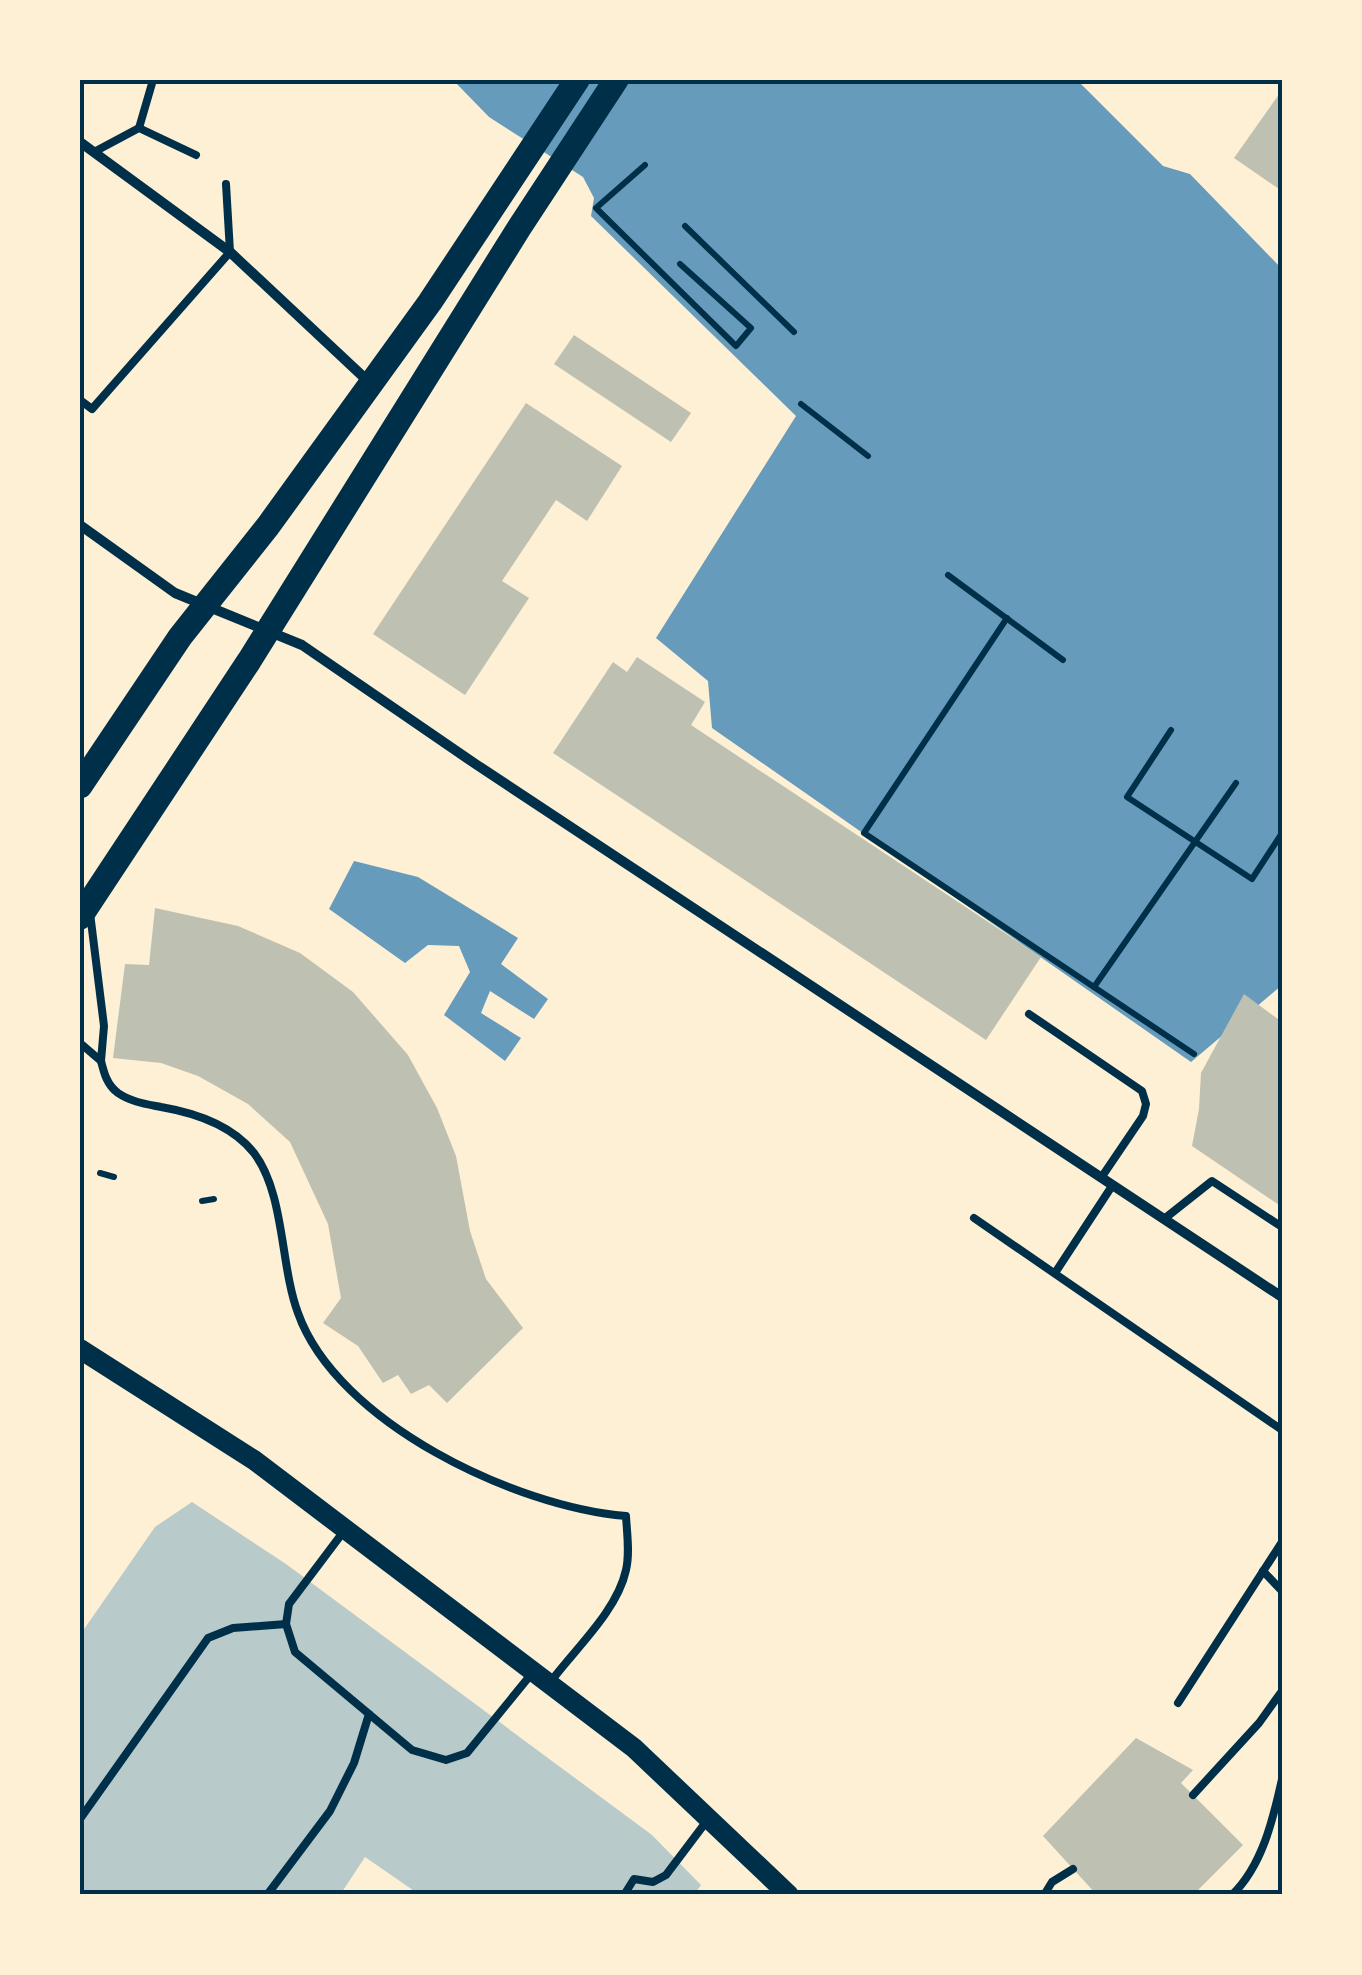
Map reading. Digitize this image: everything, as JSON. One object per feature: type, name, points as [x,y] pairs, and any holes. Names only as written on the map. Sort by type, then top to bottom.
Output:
[{"type":"main road","points":[[80,786],[204,605],[268,526],[372,384],[577,80]]},
{"type":"main road","points":[[84,910],[268,631],[616,80]]},
{"type":"main road","points":[[80,1349],[254,1460],[634,1748],[790,1895]]},
{"type":"street","points":[[80,142],[230,252],[372,384]]},
{"type":"street","points":[[80,525],[174,593],[302,645],[1282,1297]]},
{"type":"lane","points":[[94,152],[138,128],[153,80]]},
{"type":"lane","points":[[138,128],[196,155]]},
{"type":"lane","points":[[80,400],[92,410],[230,252],[226,184]]},
{"type":"lane","points":[[84,910],[104,1026],[101,1060],[111,1086],[144,1105],[214,1122],[237,1136],[255,1155],[268,1180],[298,1316],[331,1373],[396,1430],[481,1474],[587,1510],[626,1516],[627,1563],[617,1594],[541,1678],[467,1752],[446,1760],[412,1750],[295,1652],[286,1624],[290,1604],[346,1529]]},
{"type":"lane","points":[[1030,1014],[1142,1091],[1146,1104],[1143,1116],[1101,1178]]},
{"type":"lane","points":[[80,1044],[101,1060]]},
{"type":"lane","points":[[1164,1220],[1212,1181],[1282,1227]]},
{"type":"lane","points":[[1055,1273],[1112,1186]]},
{"type":"lane","points":[[974,1218],[1282,1430]]},
{"type":"lane","points":[[1178,1703],[1282,1542]]},
{"type":"lane","points":[[1263,1572],[1282,1591]]},
{"type":"lane","points":[[80,1819],[208,1638],[233,1628],[286,1624]]},
{"type":"lane","points":[[1193,1795],[1260,1723],[1282,1691]]},
{"type":"lane","points":[[267,1895],[330,1811],[354,1763],[369,1714]]},
{"type":"lane","points":[[1232,1895],[1248,1879],[1269,1829],[1282,1779]]},
{"type":"lane","points":[[624,1895],[634,1879],[653,1882],[666,1875],[709,1819]]},
{"type":"lane","points":[[1044,1895],[1052,1882],[1073,1869]]},
{"type":"path","points":[[645,165],[596,208],[736,346],[752,328],[680,264]]},
{"type":"path","points":[[685,226],[794,332]]},
{"type":"path","points":[[801,404],[868,456]]},
{"type":"path","points":[[948,575],[1063,660]]},
{"type":"path","points":[[1008,618],[864,834],[1194,1054]]},
{"type":"path","points":[[1171,730],[1127,797],[1252,880],[1282,834]]},
{"type":"path","points":[[1094,987],[1236,783]]},
{"type":"path","points":[[100,1173],[114,1177]]},
{"type":"path","points":[[202,1201],[214,1199]]},
{"type":"shaded area","points":[[192,1502],[286,1564],[652,1835],[701,1885],[694,1895],[420,1895],[365,1857],[340,1895],[80,1895],[80,1635],[155,1527]]},
{"type":"water","points":[[453,80],[1077,80],[1163,166],[1190,174],[1282,269],[1282,985],[1191,1062],[712,728],[708,681],[656,638],[796,416],[591,216],[594,198],[583,177],[489,117]]},
{"type":"water","points":[[354,861],[418,877],[518,938],[501,964],[548,999],[534,1019],[490,991],[481,1013],[521,1038],[505,1061],[444,1015],[470,972],[459,946],[428,945],[405,963],[329,909]]},
{"type":"building","points":[[1282,90],[1282,191],[1234,158]]},
{"type":"building","points":[[574,335],[691,413],[671,442],[554,364]]},
{"type":"building","points":[[526,403],[622,466],[587,521],[556,500],[502,581],[529,598],[465,695],[373,634]]},
{"type":"building","points":[[637,657],[705,702],[691,725],[1041,957],[986,1040],[553,753],[613,662],[627,672]]},
{"type":"building","points":[[155,908],[238,926],[300,953],[353,992],[408,1055],[437,1108],[456,1156],[470,1231],[486,1279],[523,1328],[447,1403],[429,1385],[411,1394],[398,1375],[383,1383],[358,1346],[323,1323],[341,1298],[328,1224],[290,1142],[248,1104],[198,1076],[161,1063],[113,1058],[125,964],[149,965]]},
{"type":"building","points":[[1244,994],[1282,1022],[1282,1207],[1192,1146],[1201,1073]]},
{"type":"building","points":[[1136,1738],[1193,1770],[1181,1783],[1243,1845],[1193,1895],[1097,1895],[1043,1836]]}]
